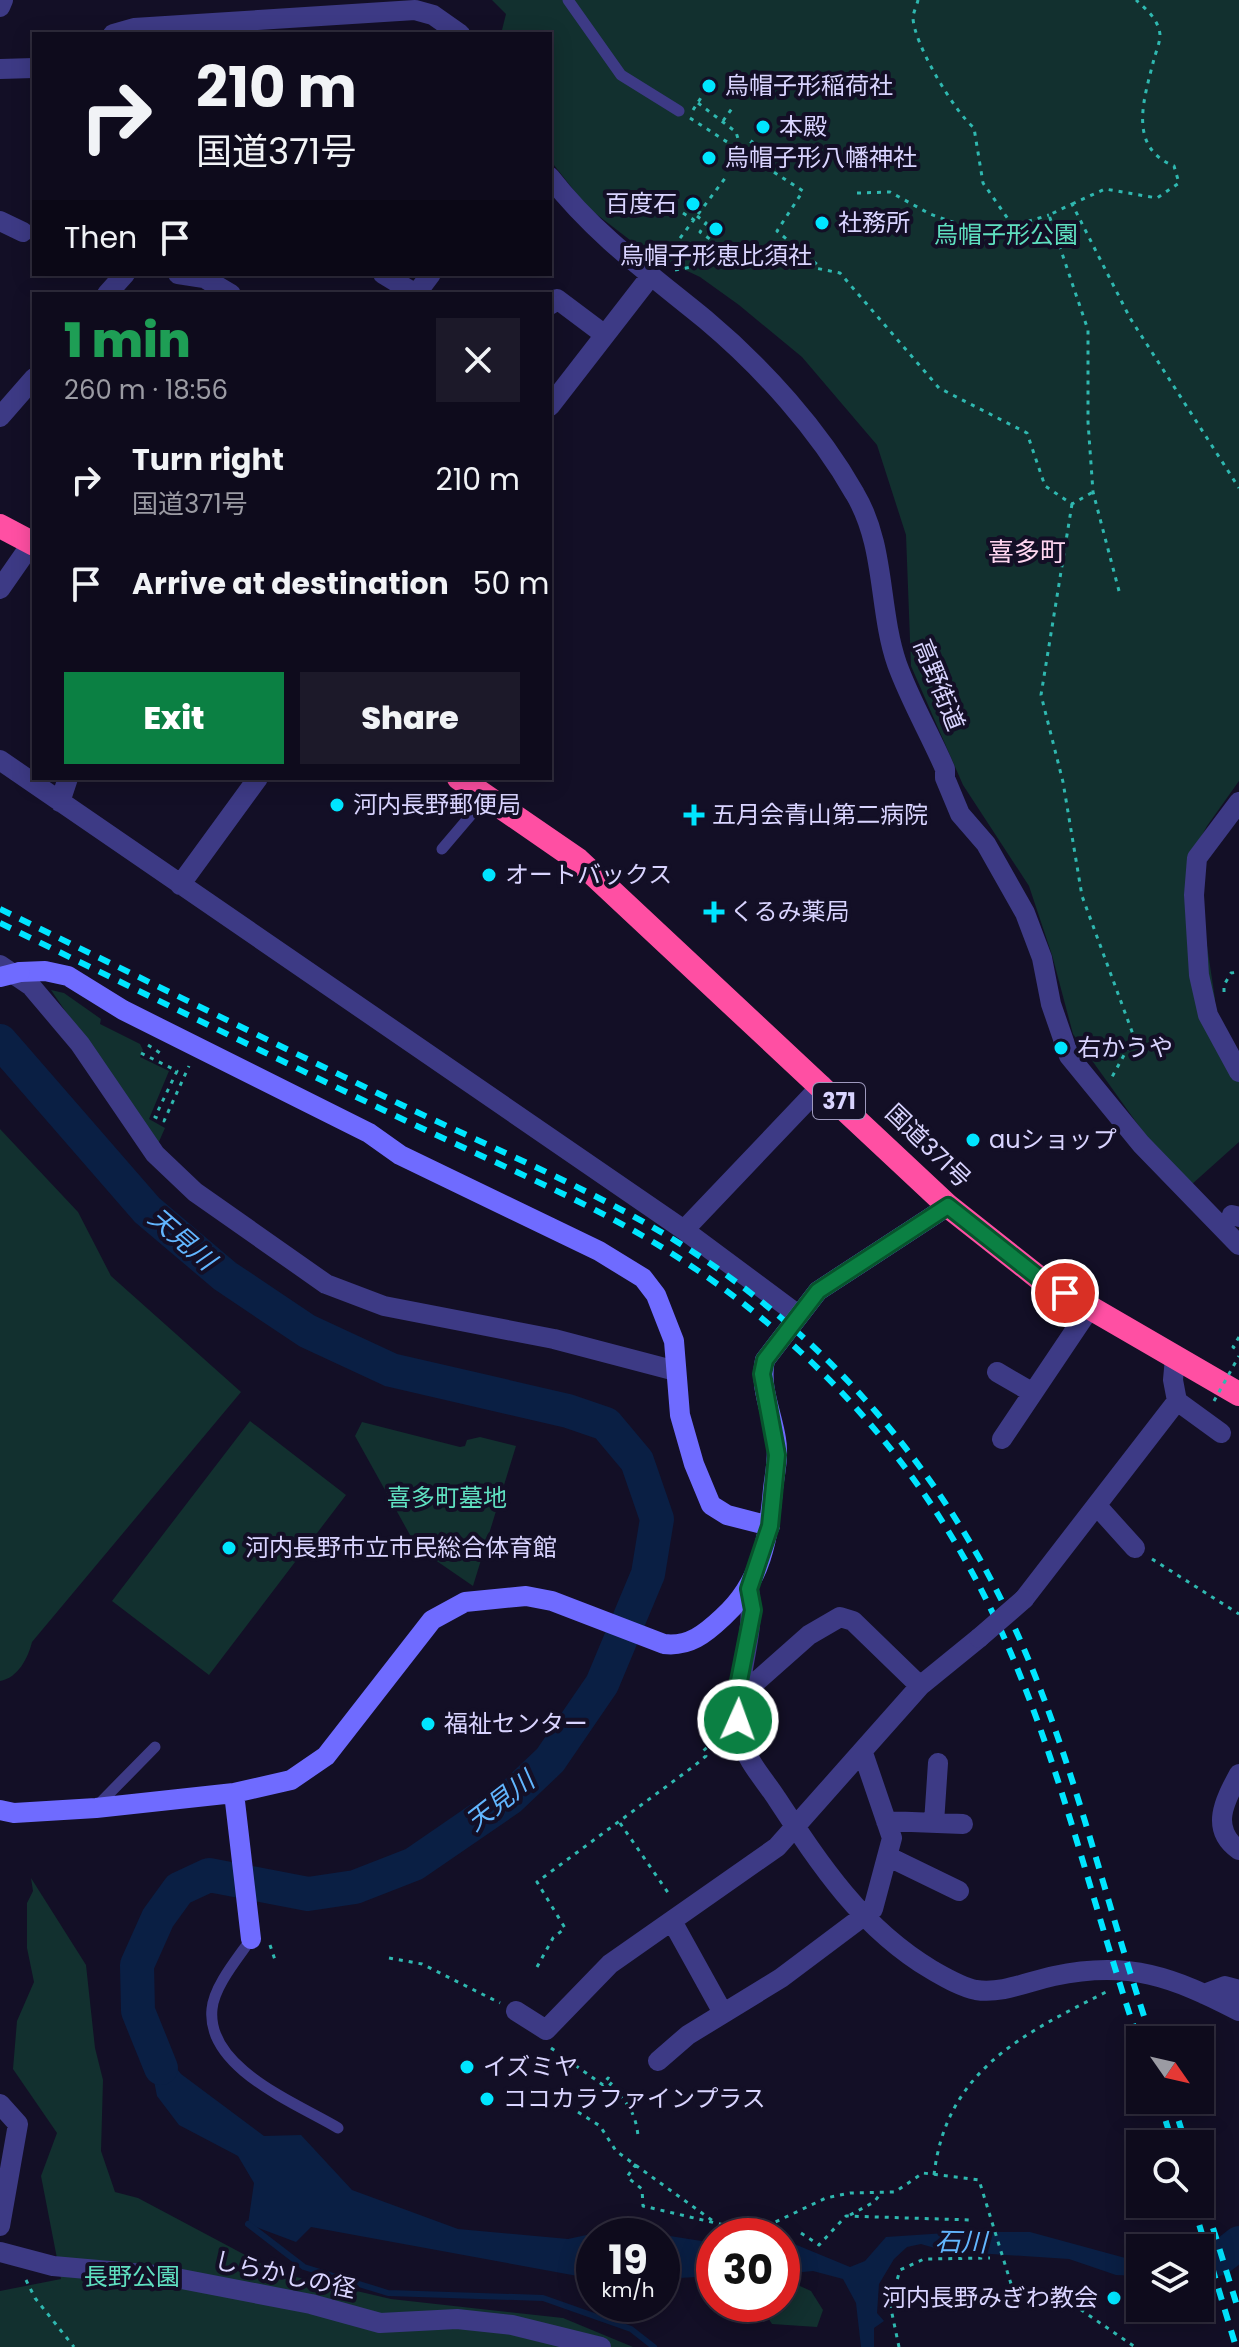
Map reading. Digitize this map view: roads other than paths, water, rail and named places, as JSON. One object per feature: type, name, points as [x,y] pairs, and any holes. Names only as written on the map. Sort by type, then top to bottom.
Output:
[{"type":"highway","points":[[0,526],[32,542]]},
{"type":"highway","name":"国道371号","points":[[462,780],[578,860],[948,1206],[1039,1278],[1239,1394]]},
{"type":"street","points":[[0,7],[3,0]]},
{"type":"street","points":[[120,32],[134,28],[415,10],[433,15],[457,32]]},
{"type":"street","points":[[0,69],[32,68]]},
{"type":"street","name":"高野街道","points":[[552,180],[571,204],[654,272],[748,361],[830,454],[857,497],[872,533],[897,663],[945,769],[945,778],[960,814],[986,844],[1025,913],[1042,958],[1051,1004],[1069,1056],[1141,1144],[1239,1245]]},
{"type":"street","points":[[0,221],[23,232]]},
{"type":"street","points":[[552,403],[654,272]]},
{"type":"street","points":[[109,292],[123,276]]},
{"type":"street","points":[[192,276],[204,278],[226,292]]},
{"type":"street","points":[[386,276],[413,292]]},
{"type":"street","points":[[552,303],[557,299],[605,335]]},
{"type":"street","points":[[0,417],[32,380]]},
{"type":"street","points":[[0,589],[32,544]]},
{"type":"street","points":[[0,760],[684,1230],[797,1314]]},
{"type":"street","points":[[60,802],[67,780]]},
{"type":"street","points":[[180,885],[257,780]]},
{"type":"street","points":[[1239,802],[1197,858],[1194,895],[1199,975],[1208,1015],[1239,1072]]},
{"type":"street","points":[[7,971],[31,986],[70,1032],[155,1154],[195,1192],[326,1284],[384,1306],[554,1339],[676,1371]]},
{"type":"street","points":[[7,971],[45,971],[68,976],[123,1010],[369,1133],[400,1155],[599,1251],[643,1278],[656,1295],[674,1341],[680,1415],[694,1464],[711,1505],[727,1515],[770,1526]]},
{"type":"street","points":[[684,1230],[822,1085]]},
{"type":"street","points":[[0,1810],[14,1813],[96,1808],[234,1793],[291,1780],[326,1756],[432,1620],[453,1605],[526,1596],[579,1610],[664,1644],[679,1646],[693,1641],[735,1607],[749,1589],[770,1526],[777,1455],[762,1374],[765,1360],[797,1314],[818,1291],[948,1206]]},
{"type":"street","points":[[1002,1439],[1090,1308]]},
{"type":"street","points":[[1175,1358],[1173,1380],[1177,1401],[1221,1433]]},
{"type":"street","points":[[997,1372],[1033,1393]]},
{"type":"street","points":[[516,2011],[546,2030],[610,1964],[777,1847],[920,1686],[1024,1599],[1177,1401]]},
{"type":"street","points":[[1098,1507],[1135,1548]]},
{"type":"street","points":[[749,1589],[753,1610],[738,1698],[738,1720],[747,1754],[794,1830],[864,1917],[920,1963],[976,1990],[994,1990],[1051,1976],[1102,1969],[1146,1972],[1239,2011]]},
{"type":"street","points":[[738,1698],[809,1635],[840,1617],[853,1621],[920,1686]]},
{"type":"street","points":[[658,2061],[723,2013],[781,1978],[864,1917],[878,1900],[892,1838],[863,1753]]},
{"type":"street","points":[[934,1823],[938,1763]]},
{"type":"street","points":[[1239,1774],[1222,1805],[1220,1821],[1231,1845],[1239,1850]]},
{"type":"street","points":[[234,1793],[260,1940]]},
{"type":"street","points":[[886,1821],[963,1824]]},
{"type":"street","points":[[889,1857],[959,1891]]},
{"type":"street","points":[[678,1917],[723,2013]]},
{"type":"street","points":[[1204,1994],[1225,1986],[1239,1990]]},
{"type":"street","points":[[0,2104],[18,2124],[0,2226]]},
{"type":"street","name":"しらかしの径","points":[[8,2255],[166,2276],[311,2304],[380,2323],[457,2319],[512,2325],[601,2347]]},
{"type":"lane","points":[[568,0],[621,75],[679,111]]},
{"type":"lane","points":[[442,849],[488,795]]},
{"type":"lane","points":[[96,1808],[155,1747]]},
{"type":"lane","points":[[260,1940],[212,2006],[212,2023],[220,2048],[236,2067],[338,2128]]},
{"type":"water","points":[[143,2025],[181,2074],[264,2136],[301,2135],[352,2190],[458,2229],[576,2237],[576,2276],[311,2227],[296,2242],[248,2224],[254,2183],[238,2156],[179,2125],[157,2096]]},
{"type":"water","points":[[1030,2232],[1126,2258],[1126,2275],[1069,2259],[945,2251],[921,2244],[907,2247],[894,2259],[879,2284],[877,2313],[884,2321],[874,2328],[874,2347],[861,2347],[856,2303],[843,2279],[813,2271],[800,2272],[800,2246],[850,2267],[865,2261],[886,2237]]},
{"type":"water","points":[[680,2238],[696,2240],[696,2277],[680,2278]]},
{"type":"waterway","name":"天見川","points":[[0,1041],[147,1210],[225,1276],[307,1331],[391,1370],[568,1411],[606,1424],[637,1461],[657,1519],[648,1574],[602,1684],[550,1760],[510,1798],[414,1864],[355,1887],[308,1894],[209,1875],[179,1889],[158,1918],[137,1965],[138,2011],[161,2068]]},
{"type":"waterway","points":[[248,2224],[304,2267],[388,2293],[543,2298],[631,2329],[654,2347]]},
{"type":"waterway","name":"石川","points":[[1214,2260],[1239,2243]]},
{"type":"railway","points":[[0,909],[558,1178],[649,1225],[700,1256],[748,1291],[836,1368],[876,1411],[947,1505],[1008,1613],[1056,1732],[1147,2026]]},
{"type":"railway","points":[[0,923],[553,1189],[643,1236],[740,1301],[786,1338],[828,1378],[868,1421],[938,1514],[997,1622],[1044,1740],[1134,2026]]},
{"type":"railway","points":[[1163,2114],[1169,2130]]},
{"type":"railway","points":[[1176,2114],[1182,2130]]},
{"type":"railway","points":[[1197,2218],[1236,2347]]},
{"type":"railway","points":[[1210,2218],[1239,2312]]},
{"type":"place","name":"烏帽子形稲荷社","points":[[709,86]]},
{"type":"place","name":"本殿","points":[[763,127]]},
{"type":"place","name":"烏帽子形八幡神社","points":[[709,158]]},
{"type":"place","name":"百度石","points":[[693,204]]},
{"type":"place","name":"社務所","points":[[822,223]]},
{"type":"place","name":"烏帽子形恵比須社","points":[[716,229]]},
{"type":"place","name":"河内長野郵便局","points":[[337,805]]},
{"type":"place","name":"五月会青山第二病院","points":[[694,815]]},
{"type":"place","name":"オートバックス","points":[[489,875]]},
{"type":"place","name":"くるみ薬局","points":[[714,912]]},
{"type":"place","name":"右かうや","points":[[1061,1048]]},
{"type":"place","name":"auショップ","points":[[973,1140]]},
{"type":"place","name":"河内長野市立市民総合体育館","points":[[229,1548]]},
{"type":"place","name":"福祉センター","points":[[428,1724]]},
{"type":"place","name":"イズミヤ","points":[[467,2067]]},
{"type":"place","name":"ココカラファインプラス","points":[[487,2099]]},
{"type":"place","name":"河内長野みぎわ教会","points":[[1114,2298]]},
{"type":"district","name":"喜多町","points":[[1027,552]]},
{"type":"park label","name":"烏帽子形公園","points":[[1006,235]]},
{"type":"park label","name":"喜多町墓地","points":[[447,1498]]},
{"type":"park label","name":"長野公園","points":[[132,2277]]}]
